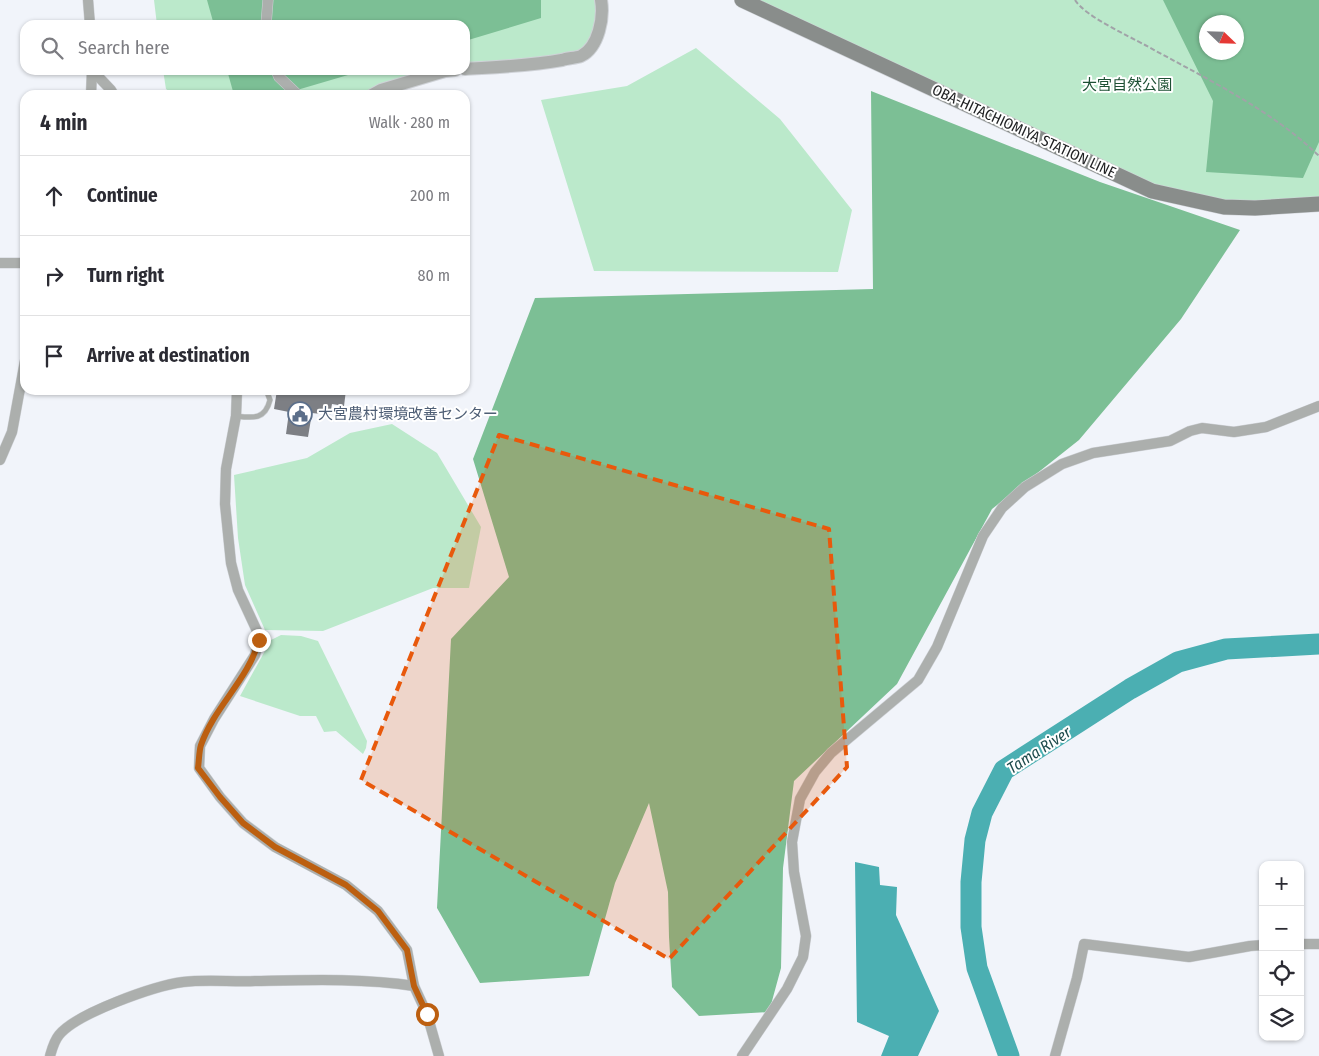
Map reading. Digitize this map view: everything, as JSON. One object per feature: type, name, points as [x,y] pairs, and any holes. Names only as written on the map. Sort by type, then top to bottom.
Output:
[{"type":"main road","name":"OBA-HITACHIOMIYA STATION LINE","points":[[742,0],[1152,190],[1224,207],[1255,208],[1319,204]]},
{"type":"street","points":[[88,0],[90,20]]},
{"type":"street","points":[[266,20],[268,0]]},
{"type":"street","points":[[470,69],[544,63],[582,56],[592,46],[599,32],[603,10],[601,0]]},
{"type":"street","points":[[91,90],[92,75]]},
{"type":"street","points":[[97,75],[111,90]]},
{"type":"street","points":[[278,75],[293,90]]},
{"type":"street","points":[[381,90],[432,75]]},
{"type":"street","points":[[0,263],[20,263]]},
{"type":"street","points":[[0,460],[12,432],[20,388]]},
{"type":"street","points":[[236,395],[236,416],[224,486],[231,563],[238,590],[257,631],[259,640],[255,655],[214,719],[200,746],[198,768],[243,823],[275,847],[346,885],[378,911],[407,950],[414,986],[427,1014],[440,1056]]},
{"type":"street","points":[[742,1056],[787,989],[802,957],[806,936],[794,872],[792,842],[800,798],[815,772],[831,753],[918,680],[937,647],[983,536],[1002,508],[1025,487],[1055,468],[1093,453],[1170,441],[1202,428],[1234,432],[1266,427],[1319,406]]},
{"type":"street","points":[[1055,1056],[1078,978],[1084,944],[1189,957],[1259,945]]},
{"type":"street","points":[[1304,944],[1319,944]]},
{"type":"street","points":[[50,1056],[58,1036],[69,1026],[87,1015],[150,990],[184,982],[310,980],[395,983],[414,986]]},
{"type":"lane","points":[[236,416],[259,417],[266,411],[270,400],[268,395]]},
{"type":"path","points":[[1075,0],[1099,19],[1255,107],[1302,139],[1319,156]]},
{"type":"highlighted area","points":[[499,435],[829,529],[847,767],[669,959],[361,780]]},
{"type":"green space","points":[[154,0],[601,0],[603,10],[582,56],[470,68],[470,20],[156,20]]},
{"type":"green space","points":[[207,0],[541,0],[541,18],[470,39],[470,20],[213,20]]},
{"type":"green space","name":"大宮自然公園","points":[[742,0],[1319,0],[1319,204],[1255,208],[1173,196]]},
{"type":"green space","points":[[1163,0],[1319,0],[1319,142],[1303,178],[1206,172],[1213,101]]},
{"type":"green space","points":[[696,48],[780,119],[852,210],[838,272],[594,271],[541,100],[627,86]]},
{"type":"green space","points":[[164,75],[438,75],[389,90],[166,89]]},
{"type":"green space","points":[[228,75],[348,75],[297,90],[233,90]]},
{"type":"green space","points":[[871,91],[1100,182],[1240,230],[1181,319],[1079,440],[992,509],[897,684],[794,781],[783,868],[781,968],[769,1012],[699,1016],[672,987],[668,892],[649,803],[615,883],[589,976],[480,983],[437,908],[451,639],[509,577],[473,459],[535,298],[873,289]]},
{"type":"green space","points":[[392,424],[437,453],[481,527],[469,588],[433,588],[323,631],[265,630],[245,585],[238,538],[234,475],[307,458],[350,433]]},
{"type":"green space","points":[[281,635],[301,636],[318,641],[367,741],[363,754],[336,731],[324,732],[316,716],[300,716],[240,696],[271,640]]},
{"type":"water","points":[[855,862],[879,867],[880,885],[897,887],[896,915],[939,1011],[918,1056],[881,1056],[889,1036],[857,1022]]},
{"type":"building","name":"大宮農村環境改善センター","points":[[276,395],[345,395],[344,406],[332,404],[330,415],[312,413],[308,437],[286,434],[289,412],[274,409]]},
{"type":"waterway","name":"Tama River","points":[[1009,1056],[977,968],[971,927],[971,882],[975,840],[982,813],[1004,770],[1130,689],[1178,662],[1226,649],[1319,644]]},
{"type":"place","name":"大宮農村環境改善センター","points":[[300,414]]},
{"type":"route","points":[[259,640],[255,655],[214,719],[200,746],[198,768],[243,823],[275,847],[346,885],[378,911],[407,950],[414,986],[427,1014]]}]
